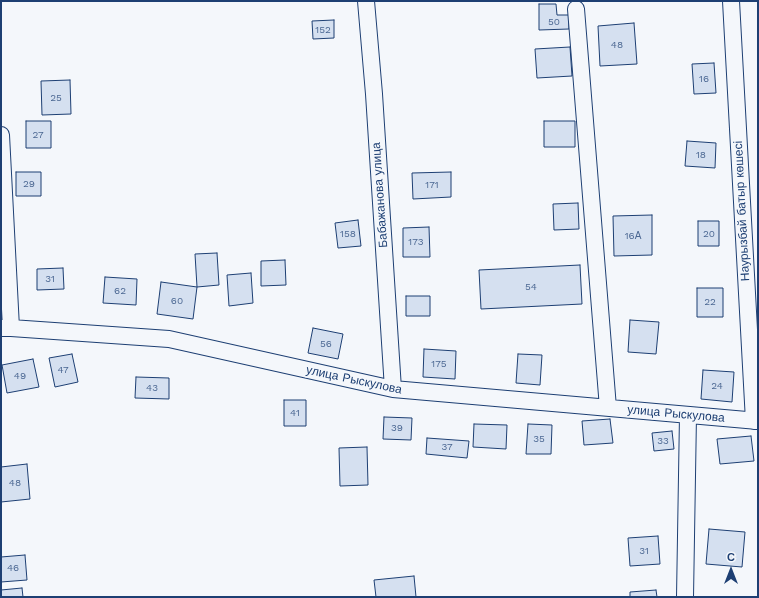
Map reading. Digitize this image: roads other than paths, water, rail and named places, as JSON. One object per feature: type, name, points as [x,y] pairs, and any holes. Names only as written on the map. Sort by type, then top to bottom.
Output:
[{"type":"street","name":"Бабажанова улица","points":[[366,1],[374,94],[393,389]]},
{"type":"street","name":"Наурызбай батыр көшесі","points":[[731,1],[756,421]]},
{"type":"street","points":[[576,9],[608,408]]},
{"type":"street","points":[[1,135],[6,328]]},
{"type":"street","name":"улица Рыскулова","points":[[6,328],[169,340],[393,389],[756,421]]},
{"type":"street","points":[[684,597],[688,415]]}]
